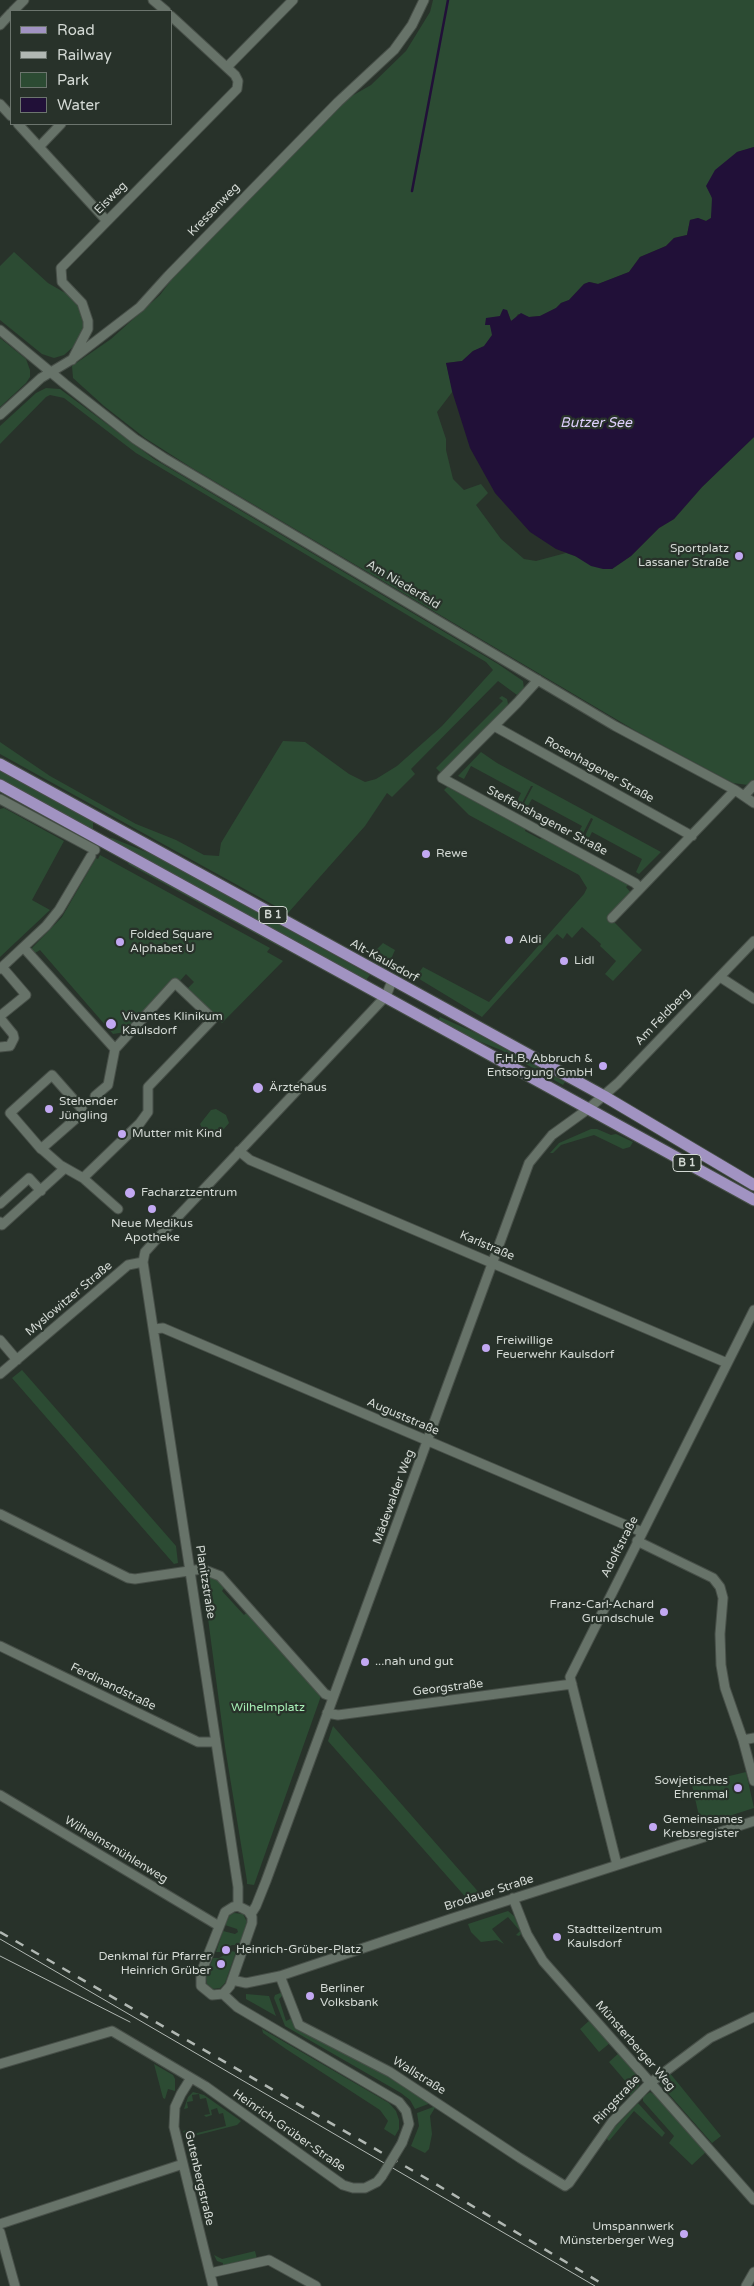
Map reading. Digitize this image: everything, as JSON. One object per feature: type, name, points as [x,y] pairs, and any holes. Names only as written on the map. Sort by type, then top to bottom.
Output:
[{"type":"main road","name":"Alt-Kaulsdorf","points":[[0,764],[604,1096],[754,1185]]},
{"type":"main road","name":"B 1","points":[[0,786],[386,996],[754,1200]]},
{"type":"street","points":[[14,10],[24,0]]},
{"type":"street","points":[[153,0],[165,10]]},
{"type":"street","points":[[172,17],[227,67],[293,0]]},
{"type":"street","name":"Kressenweg","points":[[0,415],[36,381],[72,360],[140,307],[338,102],[394,50],[412,25],[424,0]]},
{"type":"street","points":[[0,25],[10,14]]},
{"type":"street","name":"Eisweg","points":[[72,360],[88,329],[88,321],[82,303],[62,282],[60,268],[237,89],[238,81],[227,67]]},
{"type":"street","points":[[0,104],[10,115]]},
{"type":"street","points":[[19,125],[106,220]]},
{"type":"street","points":[[39,147],[60,125]]},
{"type":"street","name":"Am Niederfeld","points":[[0,330],[50,372],[136,439],[164,458],[615,726],[734,790],[754,803]]},
{"type":"street","points":[[494,726],[538,680]]},
{"type":"street","name":"Steffenshagener Straße","points":[[494,726],[442,778],[640,888]]},
{"type":"street","name":"Rosenhagener Straße","points":[[494,726],[692,836]]},
{"type":"street","points":[[744,796],[754,785]]},
{"type":"street","points":[[612,918],[734,790]]},
{"type":"street","points":[[0,799],[93,853],[59,910],[24,948],[1,968],[26,994],[0,1017],[14,1038],[10,1046],[0,1047]]},
{"type":"street","name":"Am Feldberg","points":[[588,1108],[604,1096],[754,941]]},
{"type":"street","points":[[24,948],[115,1050]]},
{"type":"street","points":[[720,976],[754,999]]},
{"type":"street","points":[[143,1262],[145,1252],[386,996],[392,981]]},
{"type":"street","points":[[42,1149],[80,1115],[82,1109],[108,1085],[115,1050],[176,983],[213,1019],[148,1087],[148,1112],[140,1122],[83,1178]]},
{"type":"street","points":[[82,1109],[52,1075],[10,1113],[42,1149],[66,1168],[83,1178],[118,1209]]},
{"type":"street","name":"Mädewalder Weg","points":[[250,1914],[257,1904],[529,1163],[552,1135],[588,1108]]},
{"type":"street","name":"Karlstraße","points":[[239,1151],[250,1160],[727,1362]]},
{"type":"street","points":[[0,1222],[2,1225],[66,1168]]},
{"type":"street","points":[[0,1204],[29,1178],[40,1191]]},
{"type":"street","name":"Planitzstraße","points":[[143,1262],[216,1742],[239,1899],[238,1906]]},
{"type":"street","name":"Myslowitzer Straße","points":[[0,1374],[128,1265],[143,1262]]},
{"type":"street","name":"Adolfstraße","points":[[617,1865],[570,1677],[754,1310]]},
{"type":"street","name":"Auguststraße","points":[[154,1329],[163,1328],[428,1441],[640,1537],[713,1578],[720,1587],[723,1598],[720,1634],[721,1665],[725,1688],[743,1740],[754,1781]]},
{"type":"street","points":[[0,1340],[17,1360]]},
{"type":"street","points":[[0,1514],[128,1578],[135,1579],[202,1569],[220,1576],[325,1694],[333,1697]]},
{"type":"street","name":"Ferdinandstraße","points":[[0,1646],[198,1742],[216,1742]]},
{"type":"street","name":"Georgstraße","points":[[327,1713],[335,1715],[572,1684]]},
{"type":"street","points":[[743,1740],[754,1738]]},
{"type":"street","name":"Wilhelmsmühlenweg","points":[[0,1795],[219,1926]]},
{"type":"street","name":"Brodauer Straße","points":[[232,1980],[248,1983],[280,1976],[513,1898],[754,1821]]},
{"type":"street","name":"Münsterberger Weg","points":[[513,1898],[527,1934],[543,1961],[754,2200]]},
{"type":"street","points":[[238,1906],[250,1914],[252,1923],[227,1991],[216,1996],[208,1993],[201,1986],[200,1979],[225,1912],[238,1906]]},
{"type":"street","name":"Wallstraße","points":[[280,1976],[299,2025],[390,2072],[565,2186]]},
{"type":"street","name":"Heinrich-Grüber-Straße","points":[[0,2064],[112,2031],[191,2078],[344,2185],[364,2188],[377,2182],[402,2143],[408,2128],[406,2111],[399,2102],[237,2007],[223,1994]]},
{"type":"street","name":"Ringstraße","points":[[565,2186],[612,2122],[650,2083],[690,2050],[754,2017]]},
{"type":"street","name":"Gutenbergstraße","points":[[191,2078],[181,2094],[174,2117],[182,2164],[214,2286]]},
{"type":"street","points":[[0,2224],[182,2164]]},
{"type":"street","points":[[0,2232],[15,2286]]},
{"type":"street","points":[[210,2273],[269,2260],[316,2286]]},
{"type":"street","points":[[746,2286],[754,2272]]},
{"type":"green space","points":[[433,0],[754,0],[754,147],[737,152],[711,193],[713,206],[711,218],[706,221],[698,218],[690,220],[687,235],[674,238],[666,246],[640,257],[629,272],[598,284],[590,282],[584,284],[569,300],[540,316],[529,317],[518,314],[511,321],[507,310],[502,311],[500,316],[490,325],[493,335],[484,347],[473,351],[462,361],[446,363],[453,391],[437,412],[446,439],[446,450],[453,479],[464,490],[481,484],[488,493],[476,505],[501,539],[524,559],[536,561],[566,553],[612,569],[631,556],[659,528],[674,519],[702,487],[754,437],[754,779],[748,785],[733,783],[636,731],[192,468],[145,438],[104,406],[73,378],[72,366],[111,339],[160,295],[181,267],[350,97],[371,85],[406,51],[430,12]]},
{"type":"green space","points":[[14,252],[48,283],[67,294],[79,306],[84,315],[84,325],[81,334],[73,347],[64,355],[54,358],[42,354],[0,320],[0,266]]},
{"type":"green space","points":[[0,338],[26,359],[30,370],[30,377],[0,407]]},
{"type":"green space","points":[[46,388],[60,389],[154,459],[498,664],[523,681],[524,689],[517,695],[498,681],[411,769],[415,774],[392,797],[387,793],[365,826],[288,913],[0,754],[0,742],[50,776],[136,824],[176,840],[204,855],[219,856],[221,843],[283,741],[305,742],[349,774],[365,782],[376,779],[397,766],[442,726],[493,670],[486,662],[136,453],[64,398],[50,395],[46,397],[0,444],[0,426],[36,393]]},
{"type":"green space","points":[[502,696],[507,699],[508,704],[506,707],[441,773],[436,768],[503,701],[499,698]]},
{"type":"green space","points":[[481,752],[497,763],[661,852],[639,874],[636,872],[642,859],[592,832],[587,842],[583,840],[593,819],[591,818],[579,841],[575,839],[582,826],[532,799],[526,809],[522,807],[533,786],[531,786],[521,805],[516,803],[521,793],[471,766],[464,779],[458,776]]},
{"type":"green space","points":[[0,771],[93,822],[93,830],[0,779]]},
{"type":"green space","points":[[449,785],[526,827],[525,831],[540,839],[544,837],[629,884],[626,887],[632,894],[613,921],[642,950],[613,981],[605,974],[616,961],[582,927],[572,938],[567,933],[563,939],[557,934],[482,1017],[416,977],[423,967],[489,1002],[584,894],[587,888],[579,875],[469,815],[444,790]]},
{"type":"green space","points":[[4,808],[64,841],[32,900],[50,910],[0,957],[0,809]]},
{"type":"green space","points":[[112,838],[156,856],[370,975],[366,980],[108,839]]},
{"type":"green space","points":[[100,855],[270,948],[267,952],[283,961],[222,1023],[187,989],[194,982],[186,974],[179,982],[176,979],[126,1032],[113,1034],[40,950],[35,953],[31,949],[62,917],[96,858],[98,859]]},
{"type":"green space","points":[[130,861],[281,944],[282,948],[128,864]]},
{"type":"green space","points":[[383,943],[395,950],[391,959],[382,961],[370,956]]},
{"type":"green space","points":[[440,1017],[476,1033],[565,1082],[563,1085],[501,1050],[471,1038],[438,1020]]},
{"type":"green space","points":[[216,1109],[226,1115],[229,1123],[216,1138],[205,1134],[200,1124],[211,1110]]},
{"type":"green space","points":[[591,1129],[597,1129],[611,1135],[616,1134],[633,1142],[630,1147],[623,1149],[594,1135],[561,1145],[553,1153],[550,1153],[559,1143]]},
{"type":"green space","points":[[22,1370],[176,1546],[178,1563],[174,1564],[12,1378]]},
{"type":"green space","name":"Wilhelmplatz","points":[[202,1573],[216,1577],[225,1587],[222,1591],[244,1615],[247,1612],[321,1696],[254,1885],[247,1884],[225,1747]]},
{"type":"green space","points":[[333,1726],[482,1896],[469,1901],[328,1741]]},
{"type":"green space","points":[[746,1772],[754,1808],[701,1825],[692,1785]]},
{"type":"green space","points":[[508,1911],[514,1916],[522,1933],[519,1936],[516,1935],[520,1931],[508,1917],[492,1929],[504,1944],[497,1940],[481,1942],[471,1932],[468,1924]]},
{"type":"green space","points":[[234,1913],[243,1914],[247,1922],[239,1945],[232,1945],[220,1952],[216,1952],[223,1931],[235,1934],[238,1932],[237,1929],[225,1925],[229,1916]]},
{"type":"green space","points":[[231,1951],[236,1952],[225,1983],[220,1988],[213,1989],[207,1984],[206,1977],[213,1958],[219,1958]]},
{"type":"green space","points":[[283,1992],[284,1994],[279,1999],[286,2021],[292,2018],[431,2103],[415,2109],[410,2100],[401,2093],[285,2026],[274,1998],[275,1995]]},
{"type":"green space","points":[[246,1994],[269,1996],[276,2016],[246,1999]]},
{"type":"green space","points":[[590,2020],[610,2043],[599,2052],[580,2029]]},
{"type":"green space","points":[[262,2029],[389,2103],[396,2111],[399,2120],[399,2129],[395,2136],[384,2129],[388,2121],[380,2110],[286,2049],[263,2033]]},
{"type":"green space","points":[[619,2053],[640,2078],[639,2086],[631,2096],[629,2094],[633,2090],[609,2062]]},
{"type":"green space","points":[[154,2064],[173,2075],[175,2079],[175,2091],[168,2089],[165,2099],[163,2098]]},
{"type":"green space","points":[[669,2072],[721,2136],[712,2143],[660,2084]]},
{"type":"green space","points":[[193,2092],[204,2095],[241,2121],[237,2125],[186,2138],[183,2131],[187,2130],[189,2135],[226,2126],[223,2113],[219,2114],[217,2108],[211,2110],[212,2115],[206,2117],[204,2115],[210,2114],[206,2098],[200,2099],[199,2094],[192,2095],[193,2101],[187,2102],[188,2108],[184,2109],[188,2097]]},
{"type":"green space","points":[[650,2092],[655,2095],[706,2152],[692,2165],[669,2143],[674,2136],[643,2101],[643,2097]]},
{"type":"green space","points":[[638,2103],[665,2133],[662,2137],[634,2111],[609,2141],[605,2137]]},
{"type":"green space","points":[[436,2106],[430,2116],[432,2134],[429,2149],[425,2153],[411,2146],[419,2126],[417,2113]]},
{"type":"green space","points":[[255,2251],[257,2259],[223,2267],[223,2263],[217,2261],[214,2255],[222,2259]]},
{"type":"water","name":"Butzer See","points":[[754,147],[754,437],[702,487],[674,519],[659,528],[631,556],[612,569],[591,566],[575,556],[556,549],[530,532],[495,493],[470,448],[452,391],[446,363],[462,361],[473,351],[484,346],[492,335],[490,325],[485,325],[486,318],[500,316],[503,309],[507,310],[511,321],[521,313],[529,317],[540,316],[569,300],[584,284],[589,282],[598,284],[629,272],[640,257],[666,246],[674,238],[687,235],[690,220],[698,218],[706,221],[711,218],[712,198],[706,186],[715,170],[737,152]]},
{"type":"waterway","points":[[412,191],[448,0]]},
{"type":"tram line","points":[[0,1939],[595,2286]]},
{"type":"tram line","points":[[0,1956],[130,2022]]},
{"type":"railway","points":[[0,1932],[429,2180],[606,2286]]},
{"type":"place","name":"Sportplatz Lassaner Straße","points":[[739,556]]},
{"type":"place","name":"Rewe","points":[[426,854]]},
{"type":"place","name":"Aldi","points":[[509,940]]},
{"type":"place","name":"Folded Square Alphabet U","points":[[120,942]]},
{"type":"place","name":"Lidl","points":[[564,961]]},
{"type":"place","name":"Vivantes Klinikum Kaulsdorf","points":[[111,1024]]},
{"type":"place","name":"F.H.B. Abbruch & Entsorgung GmbH","points":[[603,1066]]},
{"type":"place","name":"Ärztehaus","points":[[258,1088]]},
{"type":"place","name":"Stehender Jüngling","points":[[49,1109]]},
{"type":"place","name":"Mutter mit Kind","points":[[122,1134]]},
{"type":"place","name":"Facharztzentrum","points":[[130,1193]]},
{"type":"place","name":"Neue Medikus Apotheke","points":[[152,1209]]},
{"type":"place","name":"Freiwillige Feuerwehr Kaulsdorf","points":[[486,1348]]},
{"type":"place","name":"Franz-Carl-Achard Grundschule","points":[[664,1612]]},
{"type":"place","name":"...nah und gut","points":[[365,1662]]},
{"type":"place","name":"Sowjetisches Ehrenmal","points":[[738,1788]]},
{"type":"place","name":"Gemeinsames Krebsregister","points":[[653,1827]]},
{"type":"place","name":"Stadtteilzentrum Kaulsdorf","points":[[557,1937]]},
{"type":"place","name":"Heinrich-Grüber-Platz","points":[[226,1950]]},
{"type":"place","name":"Denkmal für Pfarrer Heinrich Grüber","points":[[221,1964]]},
{"type":"place","name":"Berliner Volksbank","points":[[310,1996]]},
{"type":"place","name":"Umspannwerk Münsterberger Weg","points":[[684,2234]]}]
